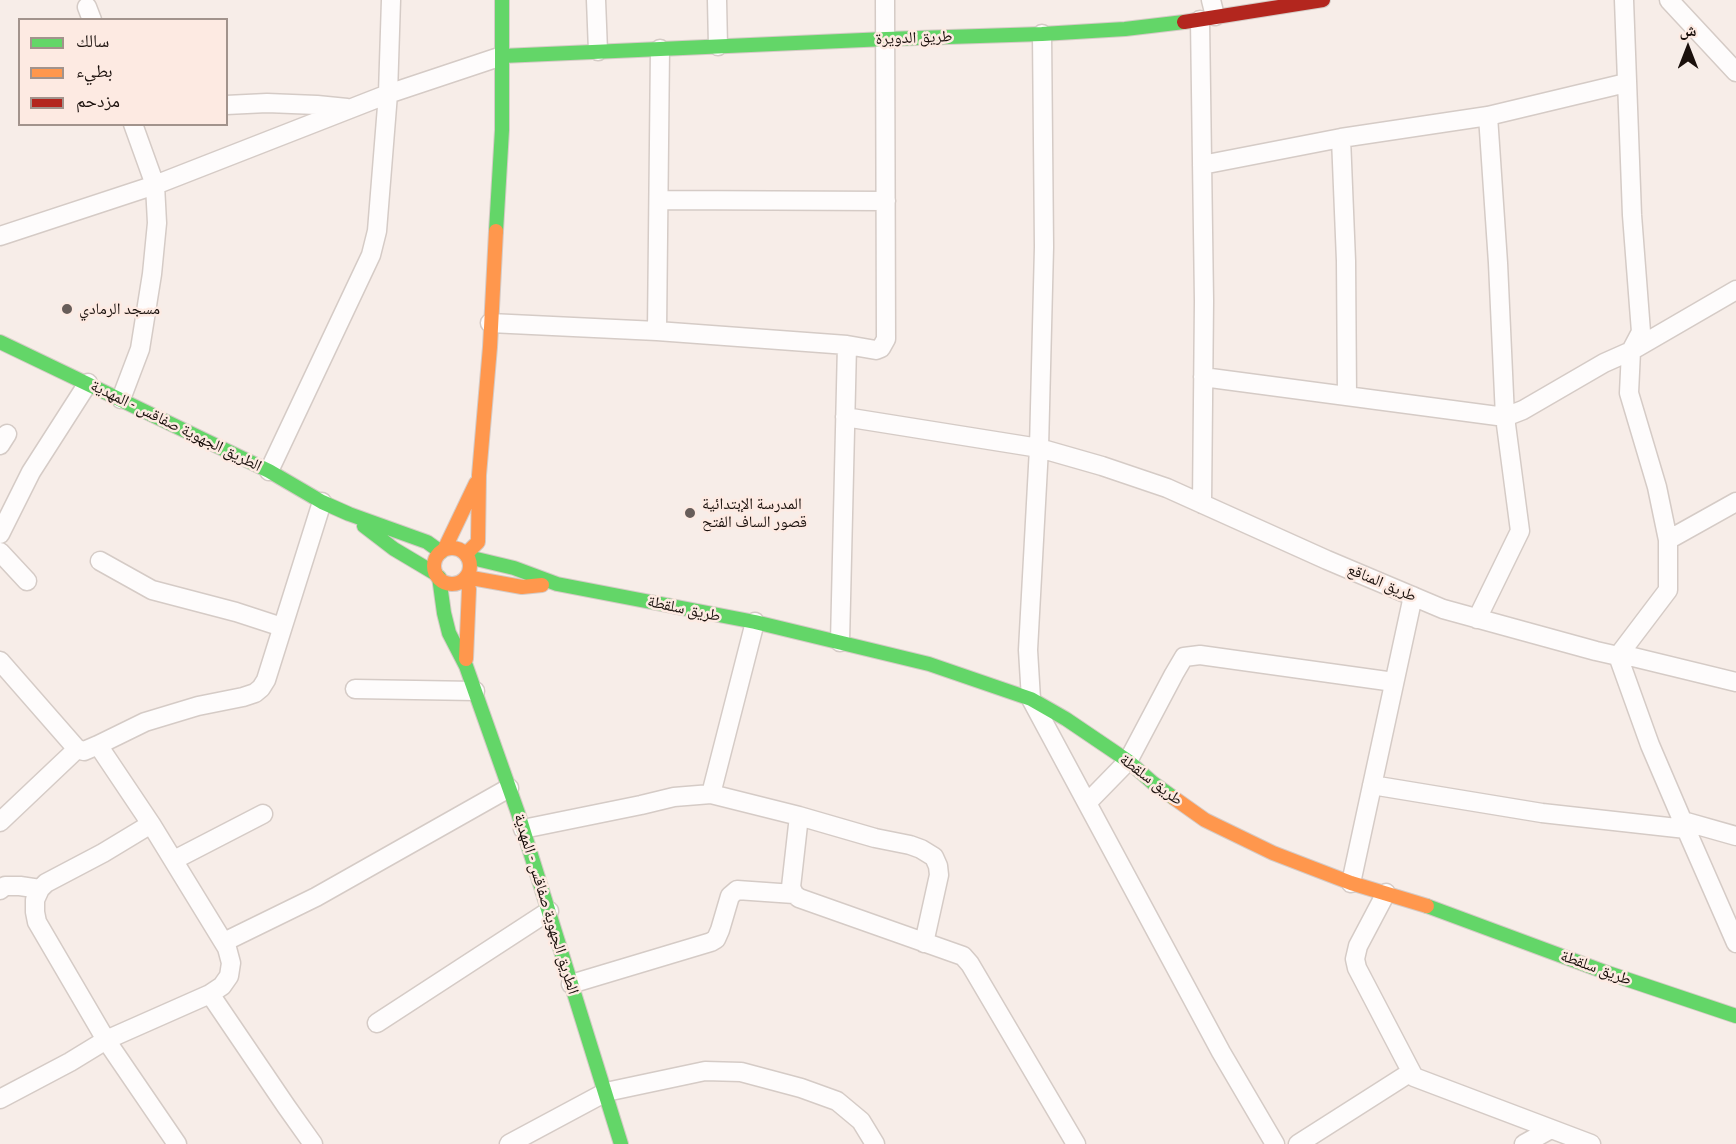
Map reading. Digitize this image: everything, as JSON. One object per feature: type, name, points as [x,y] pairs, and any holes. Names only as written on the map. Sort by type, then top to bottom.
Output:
[{"type":"street","points":[[269,471],[371,255],[380,209],[388,94],[391,0]]},
{"type":"street","points":[[467,556],[478,542],[480,475],[489,367],[502,130],[502,0]]},
{"type":"street","points":[[596,0],[598,51]]},
{"type":"street","points":[[717,0],[718,46]]},
{"type":"street","points":[[490,323],[657,331],[847,345],[876,350],[881,348],[886,339],[885,0]]},
{"type":"street","name":"طريق الدويرة","points":[[502,56],[1125,29],[1208,12],[1323,0]]},
{"type":"street","points":[[1624,0],[1632,215],[1641,332],[1631,351],[1629,393],[1658,487],[1668,540],[1668,590],[1618,656],[1650,745],[1736,943]]},
{"type":"street","points":[[1669,0],[1736,72]]},
{"type":"street","points":[[1202,504],[1204,301],[1202,165],[1208,12]]},
{"type":"street","points":[[1042,34],[1044,247],[1039,448],[1028,650],[1031,699],[1221,1052],[1275,1144]]},
{"type":"street","points":[[657,331],[660,48]]},
{"type":"street","points":[[0,236],[155,185],[388,94],[502,56]]},
{"type":"street","points":[[1202,165],[1341,138],[1488,116],[1626,83]]},
{"type":"street","points":[[228,105],[267,103],[351,108]]},
{"type":"street","points":[[1477,619],[1520,531],[1505,417],[1488,116]]},
{"type":"street","points":[[121,399],[140,349],[157,224],[155,185],[134,126]]},
{"type":"street","points":[[1341,138],[1346,261],[1347,396]]},
{"type":"street","points":[[659,200],[886,201]]},
{"type":"street","points":[[1203,377],[1505,417],[1523,410],[1604,363],[1631,351],[1736,290]]},
{"type":"street","name":"الطريق الجهوية صفاقس - المهدية","points":[[0,342],[269,471],[322,502],[427,542],[442,551]]},
{"type":"street","points":[[840,642],[847,345]]},
{"type":"street","points":[[0,534],[31,472],[88,383]]},
{"type":"street","name":"طريق المناقع","points":[[845,417],[1039,448],[1102,466],[1167,488],[1443,609],[1618,656],[1629,656],[1736,682]]},
{"type":"street","points":[[442,551],[480,475]]},
{"type":"street","points":[[0,661],[77,749],[84,751],[154,719],[255,693],[266,680],[322,502]]},
{"type":"street","points":[[1668,540],[1736,502]]},
{"type":"street","name":"الطريق الجهوية صفاقس - المهدية","points":[[349,514],[394,549],[438,576],[442,581],[451,584],[465,578],[470,568],[467,556],[462,551],[453,548],[442,551],[435,560],[435,569],[438,576],[449,633],[466,666],[523,829],[621,1144]]},
{"type":"street","points":[[0,552],[27,581]]},
{"type":"street","name":"طريق سلقطة","points":[[467,556],[514,568],[556,584],[755,622],[929,664],[1031,699],[1066,719],[1128,761],[1153,783],[1205,820],[1273,853],[1351,883],[1445,912],[1605,972],[1736,1016]]},
{"type":"street","points":[[100,561],[152,590],[236,612],[282,627]]},
{"type":"street","name":"الطريق الجهوية صفاقس - المهدية","points":[[465,578],[469,588],[466,666]]},
{"type":"street","name":"طريق سلقطة","points":[[465,578],[522,587],[556,584]]},
{"type":"street","points":[[1351,883],[1413,596]]},
{"type":"street","points":[[711,794],[755,622]]},
{"type":"street","points":[[1087,803],[1128,761],[1184,657],[1200,655],[1394,682]]},
{"type":"street","points":[[356,689],[475,692]]},
{"type":"street","points":[[0,1099],[106,1040],[210,994],[222,986],[230,976],[231,963],[224,942],[151,824],[98,745]]},
{"type":"street","points":[[0,822],[77,749]]},
{"type":"street","points":[[1372,785],[1542,813],[1684,825],[1736,836]]},
{"type":"street","points":[[224,942],[316,897],[509,788]]},
{"type":"street","points":[[523,829],[674,797],[711,794],[875,838],[910,845],[933,857],[939,866],[924,943]]},
{"type":"street","points":[[174,860],[263,814]]},
{"type":"street","points":[[799,816],[791,886],[794,894],[799,898],[963,956],[970,964],[1076,1144]]},
{"type":"street","points":[[151,824],[46,883],[35,900],[34,912],[106,1040],[177,1144]]},
{"type":"street","points":[[0,890],[5,886],[40,889]]},
{"type":"street","points":[[572,984],[711,942],[716,939],[720,930],[730,896],[737,890],[794,894]]},
{"type":"street","points":[[1386,893],[1358,946],[1355,959],[1357,968],[1414,1077],[1591,1144]]},
{"type":"street","points":[[377,1023],[549,911]]},
{"type":"street","points":[[210,994],[313,1144]]},
{"type":"street","points":[[509,1144],[606,1092],[705,1071],[741,1072],[801,1088],[837,1101],[861,1121],[875,1144]]},
{"type":"street","points":[[1298,1144],[1412,1072]]},
{"type":"street","points":[[1524,1144],[1551,1129]]},
{"type":"traffic: fast","points":[[496,231],[502,130],[502,0]]},
{"type":"traffic: fast","points":[[502,56],[1042,34],[1125,29],[1184,22]]},
{"type":"traffic: fast","points":[[0,342],[269,471],[322,502],[427,542],[441,552]]},
{"type":"traffic: fast","points":[[364,526],[394,549],[436,574]]},
{"type":"traffic: fast","points":[[468,557],[514,568],[557,584],[755,622],[929,664],[1031,699],[1066,719],[1128,761],[1174,798]]},
{"type":"traffic: fast","points":[[439,577],[449,633],[466,666],[518,813],[621,1144]]},
{"type":"traffic: fast","points":[[1427,906],[1605,972],[1736,1016]]},
{"type":"traffic: slow","points":[[466,554],[478,542],[479,475],[490,347],[496,231]]},
{"type":"traffic: slow","points":[[444,550],[476,483]]},
{"type":"traffic: slow","points":[[452,548],[465,553],[470,566],[465,579],[452,584],[439,579],[434,566],[439,553],[452,548]]},
{"type":"traffic: slow","points":[[466,577],[522,587],[542,585]]},
{"type":"traffic: slow","points":[[465,579],[469,589],[466,659]]},
{"type":"traffic: slow","points":[[1174,798],[1205,820],[1273,853],[1351,883],[1427,906]]},
{"type":"traffic: jam","points":[[1184,22],[1323,0]]},
{"type":"place","name":"مسجد الرمادي","points":[[67,309]]},
{"type":"place","name":"المدرسة الإبتدائية قصور الساف الفتح","points":[[690,513]]}]
